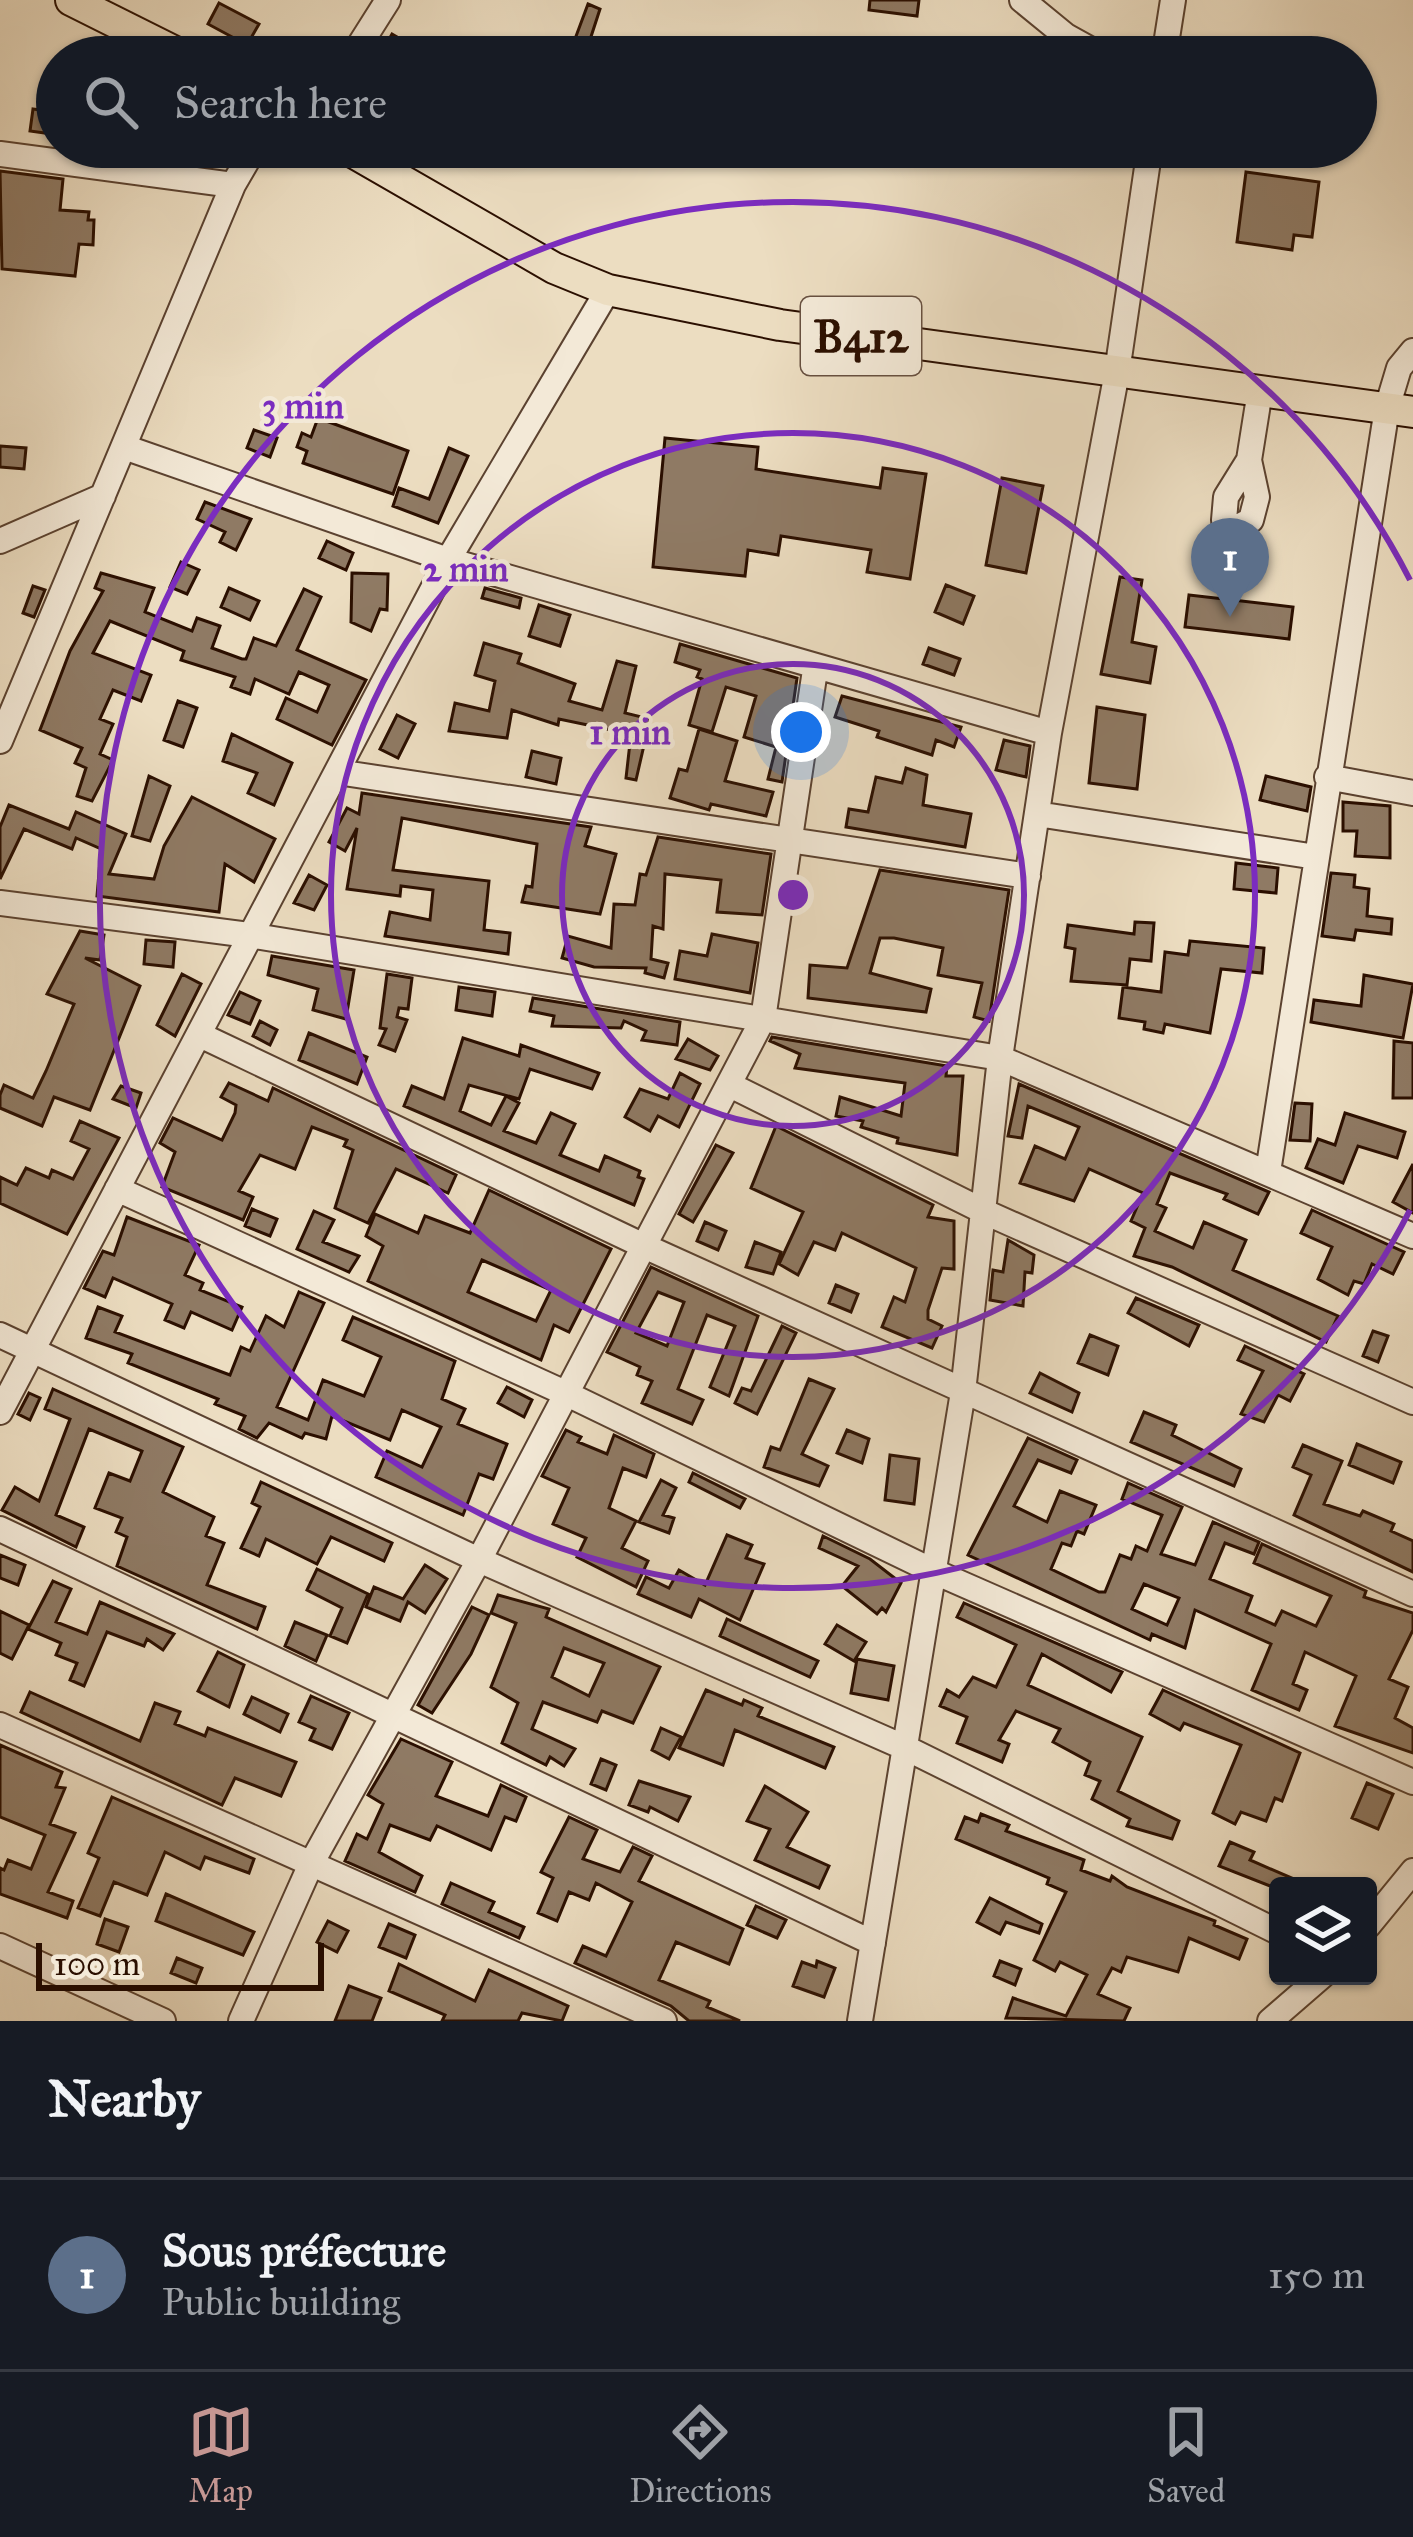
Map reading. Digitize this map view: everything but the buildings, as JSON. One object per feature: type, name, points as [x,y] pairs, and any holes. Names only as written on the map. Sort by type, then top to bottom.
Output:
[{"type":"main road","points":[[71,0],[142,36]]},
{"type":"main road","name":"B412","points":[[380,168],[554,268],[608,290],[780,325],[1400,410]]},
{"type":"street","points":[[365,36],[388,0]]},
{"type":"street","points":[[1022,0],[1066,36]]},
{"type":"street","points":[[1168,36],[1174,0]]},
{"type":"street","points":[[0,154],[36,159]]},
{"type":"street","points":[[105,168],[233,185]]},
{"type":"street","points":[[0,741],[243,168]]},
{"type":"street","points":[[860,2021],[963,1392],[987,1213],[1000,1058],[1049,733],[1117,372],[1147,168]]},
{"type":"street","points":[[0,1412],[448,560],[608,290]]},
{"type":"street","points":[[1268,1172],[1328,777],[1400,410],[1399,368],[1413,352]]},
{"type":"street","points":[[1250,460],[1260,391]]},
{"type":"street","points":[[124,447],[448,560],[815,670],[1049,733]]},
{"type":"street","points":[[0,541],[103,496]]},
{"type":"street","points":[[241,2021],[311,1864],[479,1560],[763,1019],[815,670]]},
{"type":"street","points":[[337,772],[1028,876]]},
{"type":"street","points":[[1328,777],[1413,794]]},
{"type":"street","points":[[1037,814],[1316,856]]},
{"type":"street","points":[[0,903],[249,935],[1000,1058],[1413,1235]]},
{"type":"street","points":[[200,1034],[644,1246],[1413,1594]]},
{"type":"street","points":[[730,1085],[987,1213],[1413,1402]]},
{"type":"street","points":[[117,1189],[565,1393],[935,1572],[1413,1782]]},
{"type":"street","points":[[0,1335],[479,1560],[908,1749],[1269,1928]]},
{"type":"street","points":[[0,1529],[393,1711],[873,1943]]},
{"type":"street","points":[[0,1725],[664,2021]]},
{"type":"street","points":[[1377,1915],[1413,1870]]},
{"type":"street","points":[[0,1946],[163,2021]]},
{"type":"street","points":[[1270,2021],[1312,1985]]},
{"type":"place","name":"Sous préfecture","points":[[1230,617]]}]
